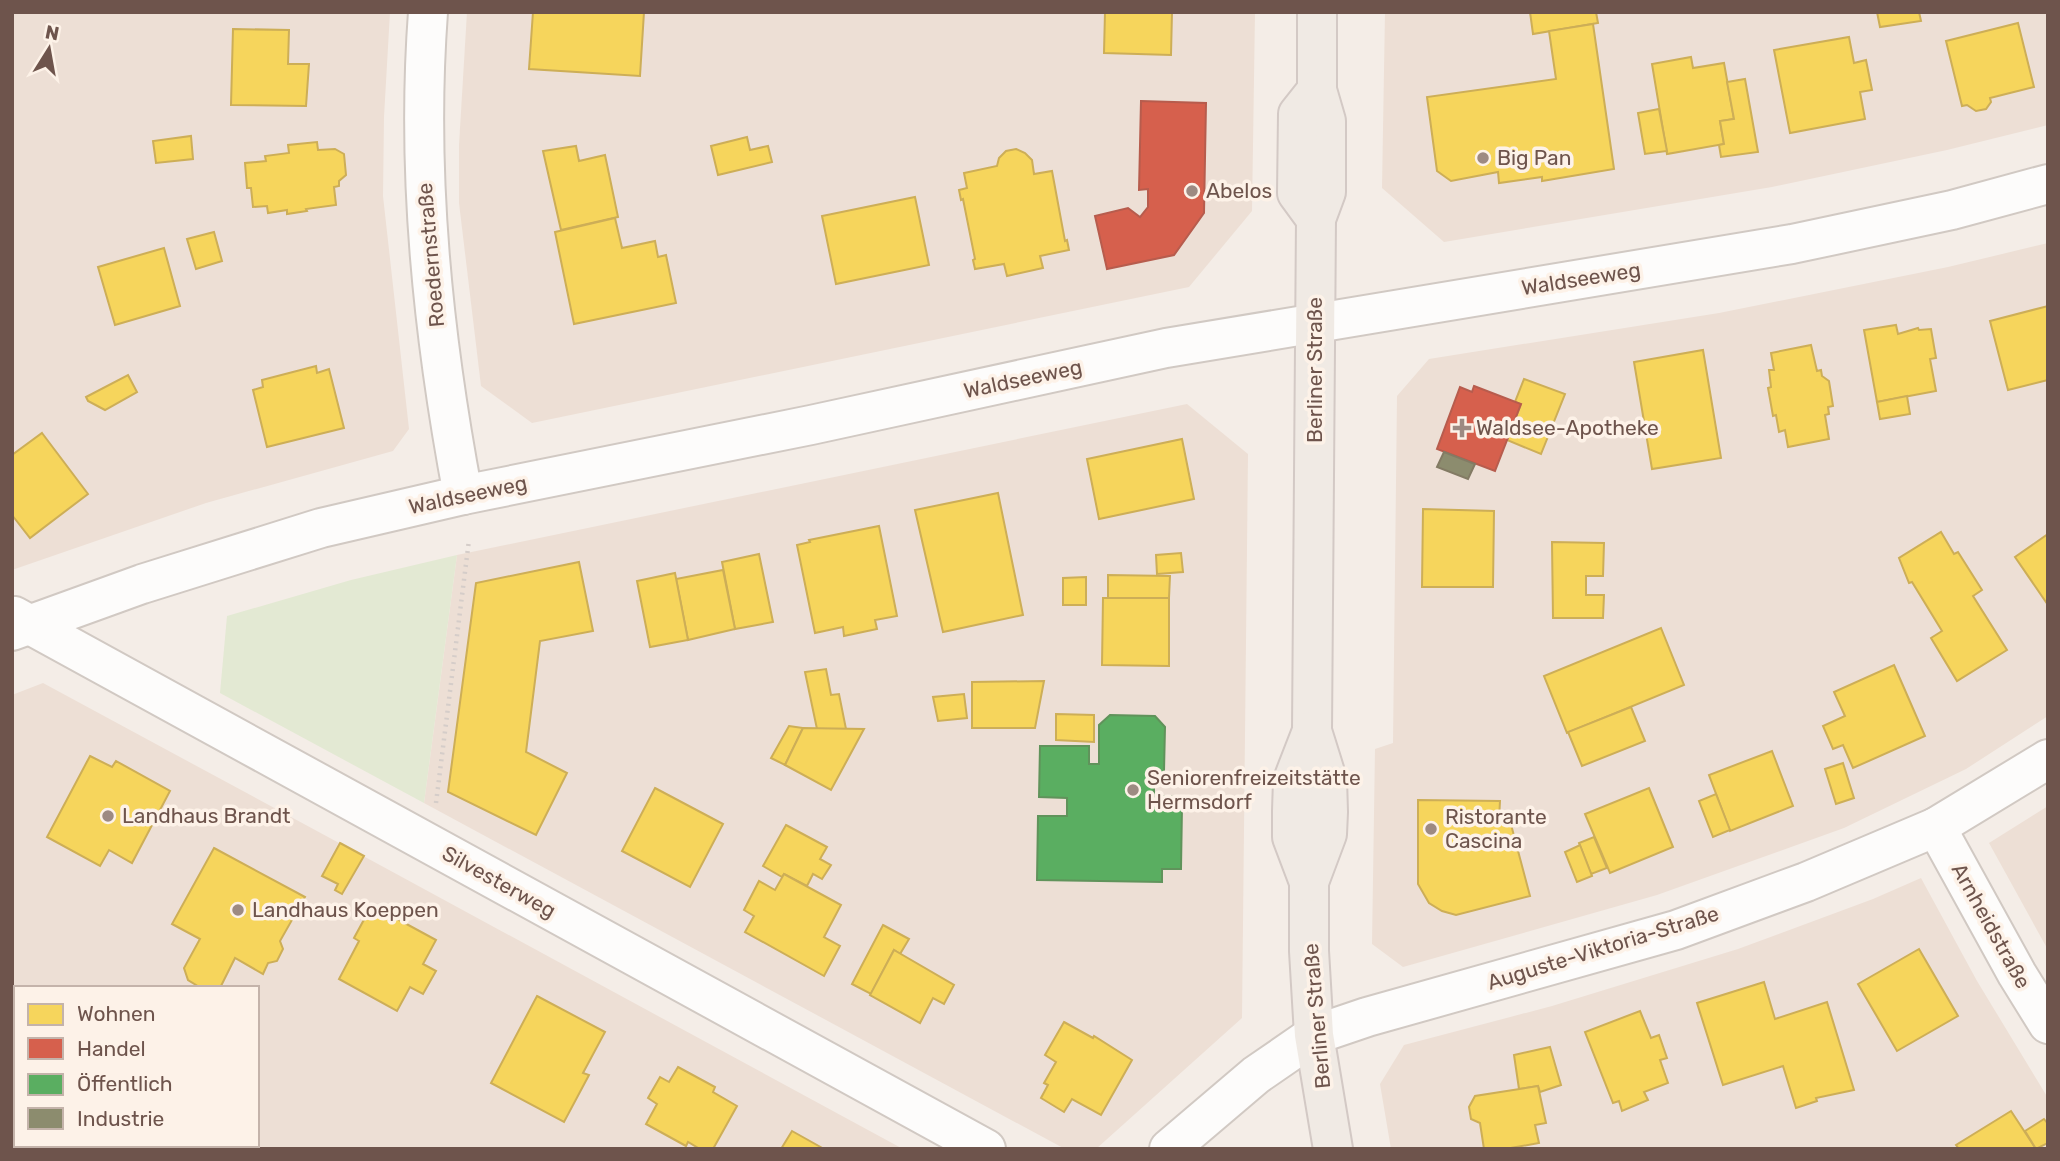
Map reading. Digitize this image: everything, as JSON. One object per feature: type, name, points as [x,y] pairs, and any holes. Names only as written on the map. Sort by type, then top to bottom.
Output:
[{"type":"main road","name":"Berliner Straße","points":[[1317,12],[1317,90],[1326,121],[1326,192],[1316,219],[1312,731],[1293,780],[1292,837],[1309,882],[1309,951],[1314,1035],[1333,1149]]},
{"type":"street","name":"Roedernstraße","points":[[428,12],[424,152],[427,230],[440,358],[463,495]]},
{"type":"street","name":"Waldseeweg","points":[[18,623],[321,528],[463,495],[798,428],[1166,348],[1792,244],[1952,210],[2048,184]]},
{"type":"street","name":"Silvesterweg","points":[[18,623],[986,1149]]},
{"type":"street","name":"Auguste-Viktoria-Straße","points":[[1169,1149],[1256,1075],[1314,1035],[1367,1017],[1676,930],[1806,882],[1936,827],[2048,759]]},
{"type":"street","name":"Arnheidstraße","points":[[1936,827],[2017,974],[2048,1024]]},
{"type":"path","points":[[435,814],[469,540]]},
{"type":"shaded area","points":[[12,12],[390,12],[383,196],[409,429],[393,451],[206,503],[12,570]]},
{"type":"shaded area","points":[[467,12],[1255,12],[1252,211],[1189,287],[532,423],[481,386],[459,203],[459,145]]},
{"type":"shaded area","points":[[1385,12],[2048,12],[2048,125],[1947,150],[1772,187],[1444,242],[1382,188]]},
{"type":"shaded area","points":[[2048,243],[2048,716],[1966,769],[1844,828],[1657,895],[1403,967],[1372,944],[1375,749],[1393,743],[1397,396],[1429,359],[1719,313],[1948,267]]},
{"type":"shaded area","points":[[1187,404],[1248,454],[1242,1018],[1096,1149],[1065,1149],[424,803],[457,555]]},
{"type":"shaded area","points":[[43,683],[903,1149],[37,1149],[259,1147],[259,986],[14,986],[12,1045],[12,695]]},
{"type":"shaded area","points":[[2048,806],[2048,950],[1989,843]]},
{"type":"shaded area","points":[[1921,878],[1977,981],[2048,1098],[2048,1149],[1391,1149],[1380,1084],[1404,1045],[1552,1006],[1738,949],[1873,899]]},
{"type":"green space","points":[[457,555],[424,803],[220,693],[227,616],[351,580]]},
{"type":"building: Wohnen","points":[[533,12],[644,12],[640,76],[529,69]]},
{"type":"building: Wohnen","points":[[1105,12],[1172,12],[1171,55],[1104,53]]},
{"type":"building: Wohnen","points":[[1530,12],[1596,12],[1598,23],[1533,34]]},
{"type":"building: Wohnen","points":[[1877,12],[1919,12],[1921,21],[1880,27]]},
{"type":"building: Wohnen","points":[[2018,23],[2034,87],[1990,98],[1991,102],[1986,109],[1976,111],[1967,105],[1962,106],[1946,41]]},
{"type":"building: Wohnen","points":[[1593,24],[1614,169],[1542,181],[1542,177],[1499,183],[1498,172],[1451,181],[1437,171],[1427,97],[1556,79],[1549,31]]},
{"type":"building: Wohnen","points":[[233,29],[289,30],[288,64],[309,64],[306,106],[231,105]]},
{"type":"building: Wohnen","points":[[1849,37],[1854,63],[1866,60],[1872,90],[1860,92],[1865,119],[1790,133],[1774,50]]},
{"type":"building: Wohnen","points":[[1691,57],[1693,68],[1724,63],[1734,119],[1720,121],[1724,144],[1667,154],[1652,64]]},
{"type":"building: Wohnen","points":[[1745,79],[1758,152],[1721,157],[1719,145],[1724,144],[1720,121],[1734,119],[1727,82]]},
{"type":"building: Wohnen","points":[[1659,109],[1667,151],[1645,154],[1638,113]]},
{"type":"building: Wohnen","points":[[191,136],[193,159],[156,163],[153,141]]},
{"type":"building: Wohnen","points":[[747,137],[750,150],[768,146],[772,162],[718,175],[711,146]]},
{"type":"building: Wohnen","points":[[317,142],[318,150],[335,149],[344,154],[346,175],[339,181],[339,186],[334,187],[336,205],[287,214],[287,210],[268,213],[267,206],[253,207],[251,188],[247,188],[245,163],[266,161],[265,156],[289,153],[288,145]]},
{"type":"building: Wohnen","points":[[576,146],[579,161],[605,155],[618,217],[561,230],[543,151]]},
{"type":"building: Wohnen","points":[[1016,149],[1032,160],[1034,174],[1052,171],[1069,250],[1040,256],[1043,268],[1007,276],[1004,264],[975,269],[963,199],[961,200],[959,190],[967,188],[964,173],[997,166],[999,158],[1006,151]]},
{"type":"building: Wohnen","points":[[915,197],[929,265],[836,284],[822,216]]},
{"type":"building: Wohnen","points":[[615,218],[622,248],[655,241],[658,257],[666,255],[676,303],[574,324],[555,232]]},
{"type":"building: Wohnen","points":[[214,232],[222,261],[196,269],[187,239]]},
{"type":"building: Wohnen","points":[[164,248],[180,306],[115,325],[98,267]]},
{"type":"building: Wohnen","points":[[2048,306],[2048,380],[2008,390],[1990,321]]},
{"type":"building: Wohnen","points":[[1896,325],[1898,334],[1918,328],[1931,329],[1936,358],[1930,359],[1936,391],[1877,402],[1864,330]]},
{"type":"building: Wohnen","points":[[1811,345],[1817,371],[1821,370],[1822,376],[1829,381],[1833,406],[1828,407],[1829,414],[1825,415],[1829,439],[1788,447],[1785,430],[1779,432],[1776,415],[1773,416],[1768,388],[1771,387],[1769,370],[1774,370],[1771,353]]},
{"type":"building: Wohnen","points":[[1703,350],[1721,458],[1652,469],[1634,362]]},
{"type":"building: Wohnen","points":[[316,366],[317,373],[329,369],[344,428],[267,447],[253,390],[263,387],[262,380]]},
{"type":"building: Wohnen","points":[[128,375],[137,392],[105,410],[88,401],[86,397]]},
{"type":"building: Wohnen","points":[[1524,379],[1565,394],[1541,454],[1507,440],[1521,404],[1515,402]]},
{"type":"building: Wohnen","points":[[1907,396],[1910,414],[1880,419],[1877,402]]},
{"type":"building: Wohnen","points":[[42,433],[88,494],[30,538],[12,515],[12,455]]},
{"type":"building: Wohnen","points":[[1182,439],[1194,499],[1099,519],[1087,459]]},
{"type":"building: Wohnen","points":[[998,493],[1023,615],[943,632],[915,510]]},
{"type":"building: Wohnen","points":[[1423,509],[1494,511],[1493,587],[1422,587]]},
{"type":"building: Wohnen","points":[[879,526],[897,616],[875,620],[877,629],[844,636],[843,627],[815,633],[797,545],[810,542],[809,540]]},
{"type":"building: Wohnen","points":[[1941,532],[1954,554],[1958,552],[1982,590],[1973,596],[2007,650],[1957,681],[1931,638],[1942,631],[1912,582],[1909,583],[1899,558]]},
{"type":"building: Wohnen","points":[[2048,534],[2048,605],[2015,557]]},
{"type":"building: Wohnen","points":[[1552,542],[1604,543],[1603,576],[1586,576],[1586,595],[1604,595],[1603,618],[1553,618]]},
{"type":"building: Wohnen","points":[[1181,553],[1183,572],[1157,574],[1156,555]]},
{"type":"building: Wohnen","points":[[759,554],[773,622],[735,629],[722,562]]},
{"type":"building: Wohnen","points":[[579,562],[593,631],[540,641],[526,752],[567,773],[536,835],[448,792],[476,583]]},
{"type":"building: Wohnen","points":[[723,570],[735,629],[688,640],[676,579]]},
{"type":"building: Wohnen","points":[[675,573],[688,640],[650,647],[637,581]]},
{"type":"building: Wohnen","points":[[1108,575],[1170,576],[1169,598],[1108,598]]},
{"type":"building: Wohnen","points":[[1086,577],[1086,605],[1063,605],[1063,578]]},
{"type":"building: Wohnen","points":[[1103,598],[1169,598],[1169,666],[1102,665]]},
{"type":"building: Wohnen","points":[[1661,628],[1684,685],[1567,733],[1544,676]]},
{"type":"building: Wohnen","points":[[1894,665],[1925,736],[1853,768],[1843,745],[1833,749],[1823,726],[1845,716],[1834,692]]},
{"type":"building: Wohnen","points":[[826,669],[831,695],[839,694],[846,729],[817,729],[805,672]]},
{"type":"building: Wohnen","points":[[1044,681],[1035,728],[972,728],[972,682]]},
{"type":"building: Wohnen","points":[[964,694],[967,718],[938,721],[933,697]]},
{"type":"building: Wohnen","points":[[1631,707],[1645,741],[1582,766],[1568,732]]},
{"type":"building: Wohnen","points":[[1056,714],[1094,715],[1094,742],[1056,740]]},
{"type":"building: Wohnen","points":[[789,726],[803,728],[785,765],[771,758]]},
{"type":"building: Wohnen","points":[[803,728],[864,729],[831,790],[785,765]]},
{"type":"building: Wohnen","points":[[1772,751],[1793,806],[1730,831],[1709,775]]},
{"type":"building: Wohnen","name":"Landhaus Brandt","points":[[90,756],[112,767],[116,761],[170,791],[132,863],[109,850],[100,866],[47,837]]},
{"type":"building: Wohnen","points":[[1843,763],[1854,798],[1836,804],[1825,769]]},
{"type":"building: Wohnen","points":[[655,788],[723,824],[690,887],[622,851]]},
{"type":"building: Wohnen","points":[[1649,788],[1673,847],[1610,873],[1585,814]]},
{"type":"building: Wohnen","points":[[1716,794],[1730,830],[1713,837],[1699,801]]},
{"type":"building: Wohnen","points":[[1418,800],[1500,801],[1499,820],[1509,817],[1530,896],[1456,915],[1429,903],[1418,884]]},
{"type":"building: Wohnen","points":[[786,825],[827,847],[820,859],[831,865],[822,879],[813,874],[807,886],[784,874],[782,877],[763,866]]},
{"type":"building: Wohnen","points":[[1594,837],[1607,868],[1591,874],[1579,843]]},
{"type":"building: Wohnen","points":[[340,843],[364,856],[342,894],[335,890],[338,884],[322,876]]},
{"type":"building: Wohnen","points":[[1580,845],[1592,876],[1577,882],[1565,852]]},
{"type":"building: Wohnen","name":"Landhaus Koeppen","points":[[214,848],[305,897],[280,941],[283,949],[277,961],[268,963],[263,974],[235,958],[221,986],[198,986],[188,980],[184,968],[200,939],[172,924]]},
{"type":"building: Wohnen","points":[[784,874],[841,905],[824,937],[840,946],[824,976],[745,932],[754,916],[744,910],[759,881],[775,890]]},
{"type":"building: Wohnen","points":[[377,908],[436,940],[423,964],[436,971],[423,994],[410,987],[397,1011],[339,979],[359,941],[354,938],[366,916],[371,919]]},
{"type":"building: Wohnen","points":[[883,925],[909,939],[900,954],[894,950],[871,994],[852,984]]},
{"type":"building: Wohnen","points":[[1919,949],[1958,1016],[1897,1051],[1858,984]]},
{"type":"building: Wohnen","points":[[894,950],[954,985],[944,1004],[933,998],[920,1023],[870,995]]},
{"type":"building: Wohnen","points":[[1764,982],[1775,1019],[1827,1002],[1854,1090],[1816,1098],[1817,1101],[1796,1108],[1783,1066],[1723,1085],[1697,1003]]},
{"type":"building: Wohnen","points":[[537,996],[605,1032],[583,1073],[589,1075],[564,1122],[491,1083]]},
{"type":"building: Wohnen","points":[[1640,1011],[1651,1038],[1659,1035],[1667,1058],[1660,1060],[1668,1083],[1644,1092],[1648,1100],[1622,1111],[1619,1101],[1613,1103],[1585,1032]]},
{"type":"building: Wohnen","points":[[1064,1022],[1093,1038],[1094,1036],[1132,1060],[1101,1115],[1072,1099],[1064,1112],[1041,1098],[1048,1085],[1044,1083],[1056,1062],[1045,1055]]},
{"type":"building: Wohnen","points":[[1550,1047],[1561,1085],[1540,1092],[1538,1086],[1519,1089],[1514,1055]]},
{"type":"building: Wohnen","points":[[678,1067],[715,1087],[713,1092],[737,1106],[713,1149],[700,1149],[688,1142],[686,1146],[646,1124],[657,1104],[648,1098],[660,1077],[669,1082]]},
{"type":"building: Wohnen","points":[[1538,1086],[1546,1123],[1535,1125],[1539,1143],[1505,1149],[1484,1149],[1480,1123],[1471,1119],[1469,1107],[1475,1096]]},
{"type":"building: Wohnen","points":[[2011,1111],[2036,1149],[1959,1149],[1956,1145]]},
{"type":"building: Wohnen","points":[[2044,1119],[2048,1124],[2048,1143],[2036,1149],[2025,1131]]},
{"type":"building: Wohnen","points":[[792,1131],[824,1149],[781,1149]]},
{"type":"building: Handel","points":[[1141,101],[1206,103],[1204,213],[1174,255],[1107,269],[1095,216],[1128,208],[1140,217],[1148,207],[1148,189],[1139,190]]},
{"type":"building: Handel","points":[[1474,386],[1521,404],[1495,471],[1437,449],[1460,387],[1472,392]]},
{"type":"building: Öffentlich","points":[[1110,715],[1155,716],[1165,727],[1164,771],[1154,781],[1154,796],[1171,796],[1182,806],[1181,869],[1162,869],[1162,882],[1037,880],[1038,816],[1067,816],[1067,798],[1039,797],[1040,746],[1089,746],[1089,764],[1099,764],[1099,725]]},
{"type":"building: Industrie","points":[[1444,452],[1475,464],[1468,479],[1437,467]]},
{"type":"place","name":"Big Pan","points":[[1483,158]]},
{"type":"place","name":"Abelos","points":[[1192,191]]},
{"type":"place","name":"Waldsee-Apotheke","points":[[1462,428]]},
{"type":"place","name":"Seniorenfreizeitstätte Hermsdorf","points":[[1133,790]]},
{"type":"place","name":"Landhaus Brandt","points":[[108,816]]},
{"type":"place","name":"Ristorante Cascina","points":[[1431,829]]},
{"type":"place","name":"Landhaus Koeppen","points":[[238,910]]}]
